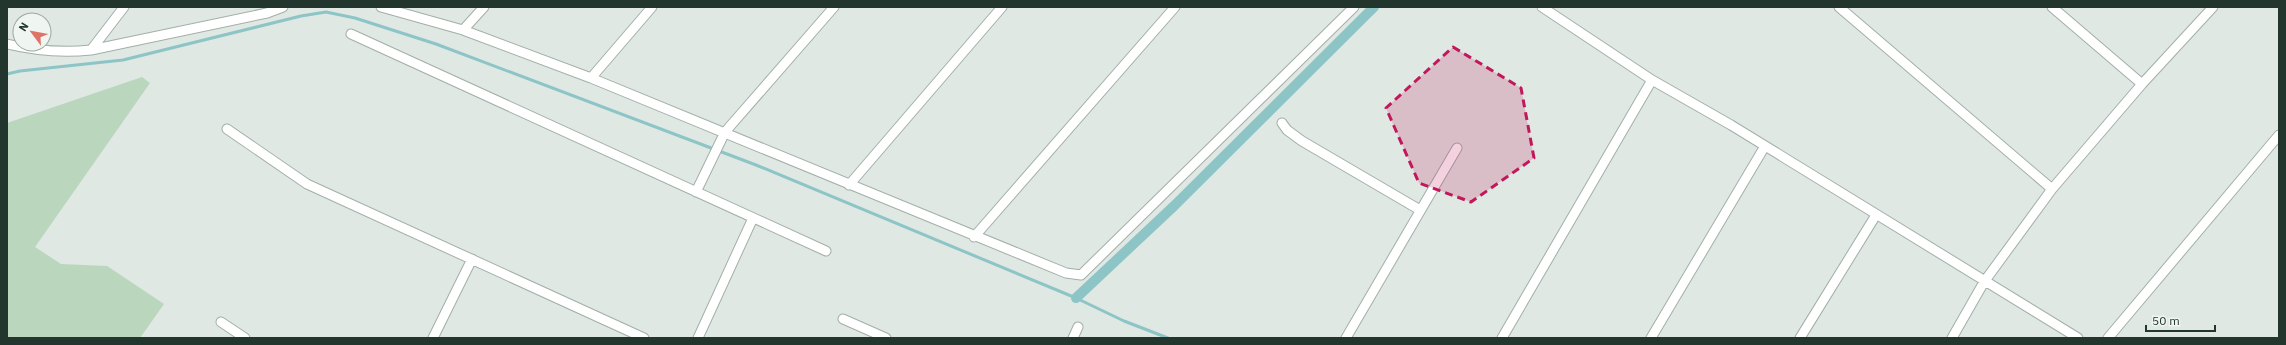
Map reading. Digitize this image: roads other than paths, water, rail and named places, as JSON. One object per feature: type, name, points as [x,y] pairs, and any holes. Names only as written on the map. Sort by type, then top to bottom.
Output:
[{"type":"street","points":[[91,50],[124,7]]},
{"type":"street","points":[[7,44],[33,50],[62,52],[91,50],[267,13],[283,7]]},
{"type":"street","points":[[381,7],[463,30],[591,78],[725,132],[849,186],[1066,274],[1081,275],[1354,7]]},
{"type":"street","points":[[463,30],[484,7]]},
{"type":"street","points":[[591,78],[652,7]]},
{"type":"street","points":[[696,192],[725,132],[834,7]]},
{"type":"street","points":[[849,186],[1002,7]]},
{"type":"street","points":[[974,237],[1175,7]]},
{"type":"street","points":[[1542,7],[1652,80],[1765,146],[1984,282],[2078,338]]},
{"type":"street","points":[[1839,7],[2052,189]]},
{"type":"street","points":[[2052,7],[2142,84]]},
{"type":"street","points":[[1952,338],[1984,282],[2052,189],[2142,84],[2212,7]]},
{"type":"street","points":[[351,34],[826,252]]},
{"type":"street","points":[[1502,338],[1652,80]]},
{"type":"street","points":[[1282,123],[1302,141],[1420,210]]},
{"type":"street","points":[[227,130],[307,184],[644,338]]},
{"type":"street","points":[[2108,338],[2279,135]]},
{"type":"street","points":[[1651,338],[1765,146]]},
{"type":"street","points":[[1346,338],[1457,148]]},
{"type":"street","points":[[1800,338],[1876,215]]},
{"type":"street","points":[[698,338],[753,218]]},
{"type":"street","points":[[433,338],[472,259]]},
{"type":"street","points":[[843,319],[886,338]]},
{"type":"street","points":[[221,322],[246,338]]},
{"type":"street","points":[[1073,338],[1078,327]]},
{"type":"waterway","points":[[1076,298],[1174,206],[1374,7]]},
{"type":"waterway","points":[[7,74],[20,71],[123,60],[301,16],[326,12],[355,18],[436,44],[756,165],[1076,298],[1124,321],[1168,338]]}]
